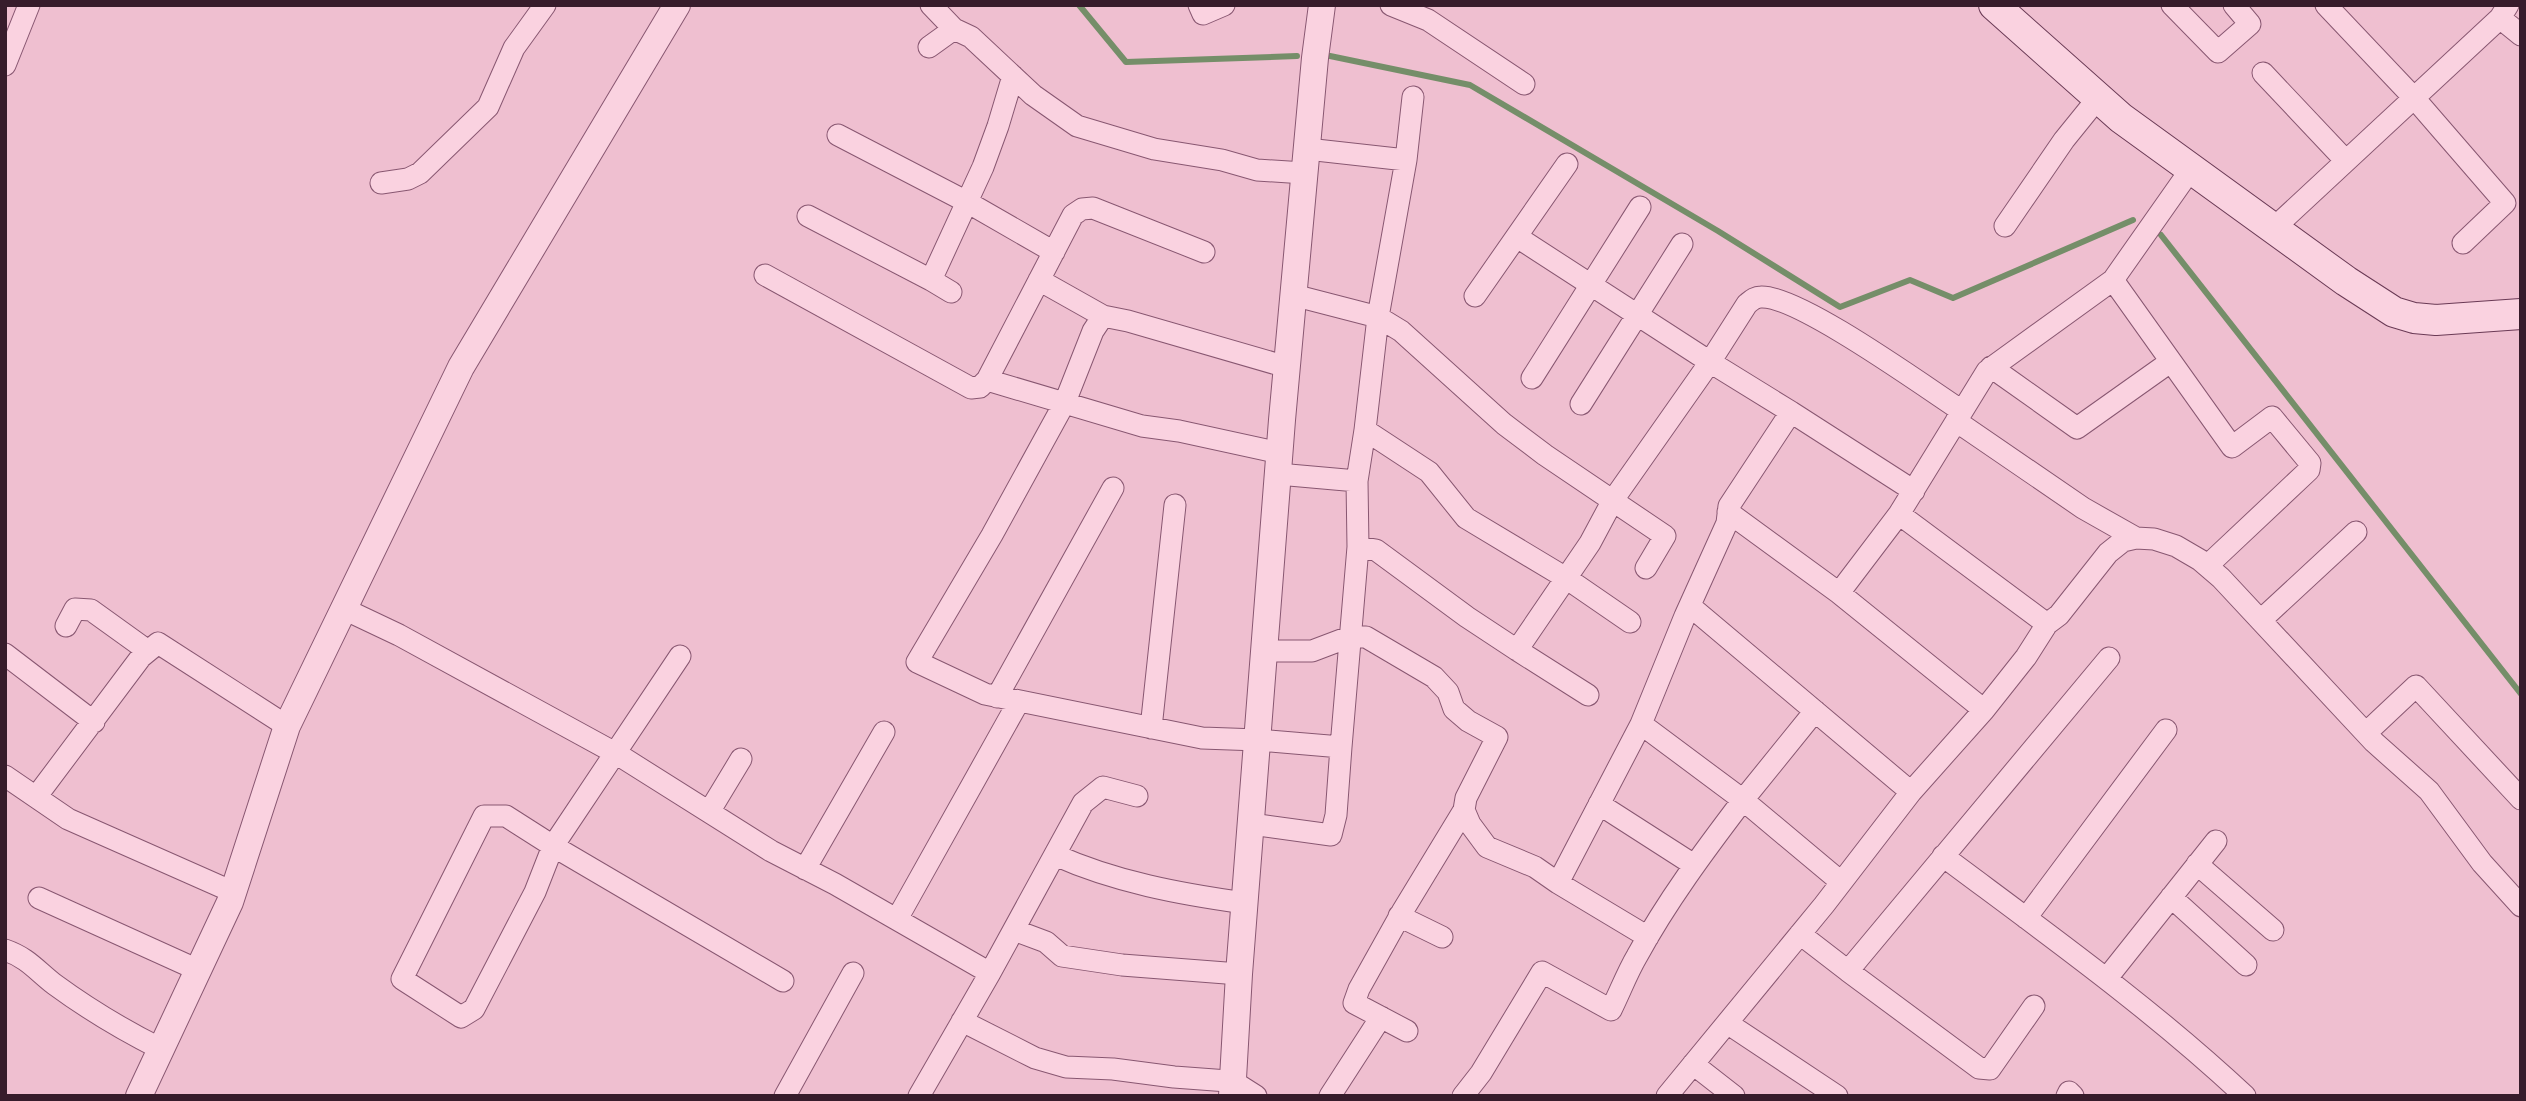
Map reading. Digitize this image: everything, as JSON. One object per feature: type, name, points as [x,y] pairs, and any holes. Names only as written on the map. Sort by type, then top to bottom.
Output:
[{"type":"main road","points":[[1994,5],[2121,118],[2346,281],[2395,312],[2414,318],[2435,320],[2521,314]]},
{"type":"street","points":[[6,60],[29,5]]},
{"type":"street","points":[[381,183],[408,179],[420,173],[488,107],[514,48],[545,5]]},
{"type":"street","points":[[139,1096],[233,892],[287,726],[342,608],[461,367],[677,5]]},
{"type":"street","points":[[931,5],[954,29],[971,37],[1033,95],[1077,126],[1154,149],[1223,160],[1257,170],[1306,161],[1406,160]]},
{"type":"street","points":[[1199,5],[1203,14],[1224,5]]},
{"type":"street","points":[[962,1021],[1035,1058],[1066,1067],[1113,1069],[1241,1091],[1239,974],[1293,295],[1322,5]]},
{"type":"street","points":[[1391,5],[1427,20],[1524,84]]},
{"type":"street","points":[[2172,5],[2218,52],[2250,24],[2234,5]]},
{"type":"street","points":[[2326,5],[2415,99],[2505,203],[2463,243]]},
{"type":"street","points":[[2273,228],[2415,99],[2500,11],[2521,35]]},
{"type":"street","points":[[929,47],[954,29]]},
{"type":"street","points":[[2263,73],[2346,161]]},
{"type":"street","points":[[931,280],[999,126],[1013,76]]},
{"type":"street","points":[[1251,824],[1331,835],[1336,815],[1358,547],[1357,481],[1366,430],[1378,317],[1406,160],[1413,97]]},
{"type":"street","points":[[2005,226],[2064,140],[2098,98]]},
{"type":"street","points":[[838,135],[967,202],[1054,252]]},
{"type":"street","points":[[1475,296],[1567,164]]},
{"type":"street","points":[[1839,593],[1899,514],[1987,371],[2113,280],[2191,169]]},
{"type":"street","points":[[1532,378],[1640,207]]},
{"type":"street","points":[[765,275],[971,388],[980,387],[987,380],[1073,215],[1082,209],[1093,208],[1204,252]]},
{"type":"street","points":[[808,216],[951,292]]},
{"type":"street","points":[[1517,237],[1914,491]]},
{"type":"street","points":[[1581,404],[1682,244]]},
{"type":"street","points":[[1039,280],[1103,316],[1287,367]]},
{"type":"street","points":[[2113,280],[2232,447],[2272,417],[2310,463],[2309,470],[2207,566]]},
{"type":"street","points":[[1293,295],[1378,317],[1401,331],[1504,424],[1665,536],[1646,568]]},
{"type":"street","points":[[1517,650],[1590,543],[1613,500],[1710,362],[1747,304],[1754,298],[1764,296],[1805,310],[1959,416],[2083,508],[2136,538]]},
{"type":"street","points":[[1103,316],[1093,331],[1065,402],[992,535],[917,662],[985,694],[1151,728],[1202,738],[1341,747]]},
{"type":"street","points":[[1992,367],[2077,428],[2170,362]]},
{"type":"street","points":[[987,380],[1142,426],[1180,431],[1279,463],[1357,481]]},
{"type":"street","points":[[1558,883],[1641,724],[1727,523],[1729,506],[1791,412]]},
{"type":"street","points":[[1366,430],[1429,472],[1466,518],[1566,578],[1630,622]]},
{"type":"street","points":[[997,697],[1113,488]]},
{"type":"street","points":[[1151,728],[1175,505]]},
{"type":"street","points":[[1728,512],[1839,593],[1984,710]]},
{"type":"street","points":[[1899,514],[2048,624]]},
{"type":"street","points":[[2261,621],[2356,532]]},
{"type":"street","points":[[1667,1096],[1842,882],[1911,792],[1984,710],[2048,624],[2059,615],[2108,553],[2123,541],[2136,538],[2154,539],[2176,547],[2221,578],[2366,733],[2429,791],[2482,863],[2521,906]]},
{"type":"street","points":[[1358,547],[1376,550],[1467,617],[1588,695]]},
{"type":"street","points":[[1690,606],[1911,792]]},
{"type":"street","points":[[342,608],[398,635],[617,754],[771,851],[990,973]]},
{"type":"street","points":[[66,626],[75,609],[90,610],[148,651]]},
{"type":"street","points":[[1265,651],[1312,651],[1349,637],[1366,637],[1434,677],[1448,692],[1454,709],[1468,721],[1497,737],[1466,797],[1464,810],[1399,916],[1354,1003],[1407,1031]]},
{"type":"street","points":[[36,797],[141,657],[158,643],[287,726]]},
{"type":"street","points":[[5,654],[94,722]]},
{"type":"street","points":[[680,656],[617,754],[552,846],[535,892],[474,1009],[461,1017],[402,979],[484,816],[506,816],[552,846],[783,981]]},
{"type":"street","points":[[1848,971],[2109,657]]},
{"type":"street","points":[[2366,733],[2416,686],[2521,799]]},
{"type":"street","points":[[897,919],[1019,701]]},
{"type":"street","points":[[1463,1096],[1542,972],[1611,1010],[1636,957],[1694,865],[1815,711]]},
{"type":"street","points":[[1641,724],[1743,800],[1842,882]]},
{"type":"street","points":[[2026,918],[2166,730]]},
{"type":"street","points":[[805,869],[884,732]]},
{"type":"street","points":[[709,812],[741,759]]},
{"type":"street","points":[[5,776],[68,819],[233,892]]},
{"type":"street","points":[[919,1096],[1083,803],[1103,788],[1137,796]]},
{"type":"street","points":[[1599,804],[1694,865]]},
{"type":"street","points":[[1464,810],[1470,824],[1487,847],[1535,867],[1648,937]]},
{"type":"street","points":[[2107,978],[2216,841]]},
{"type":"street","points":[[1055,855],[1089,870],[1124,880],[1245,903]]},
{"type":"street","points":[[1943,856],[2107,978],[2245,1096]]},
{"type":"street","points":[[2197,864],[2273,930]]},
{"type":"street","points":[[2171,897],[2246,965]]},
{"type":"street","points":[[40,898],[198,970]]},
{"type":"street","points":[[1399,916],[1442,937]]},
{"type":"street","points":[[1014,930],[1045,942],[1062,956],[1122,965],[1239,974]]},
{"type":"street","points":[[1800,934],[1979,1068],[1990,1069],[2034,1006]]},
{"type":"street","points":[[5,950],[21,955],[52,982],[115,1026],[161,1049]]},
{"type":"street","points":[[790,1094],[853,973]]},
{"type":"street","points":[[1330,1096],[1381,1017]]},
{"type":"street","points":[[1727,1023],[1837,1096]]},
{"type":"street","points":[[1693,1064],[1734,1096]]},
{"type":"street","points":[[2067,1096],[2069,1093],[2073,1096]]},
{"type":"waterway","points":[[1079,5],[1126,62],[1297,56]]},
{"type":"waterway","points":[[1330,56],[1470,85],[1718,231],[1840,307],[1910,280],[1953,298],[2133,220]]},
{"type":"waterway","points":[[2161,235],[2521,694]]}]
